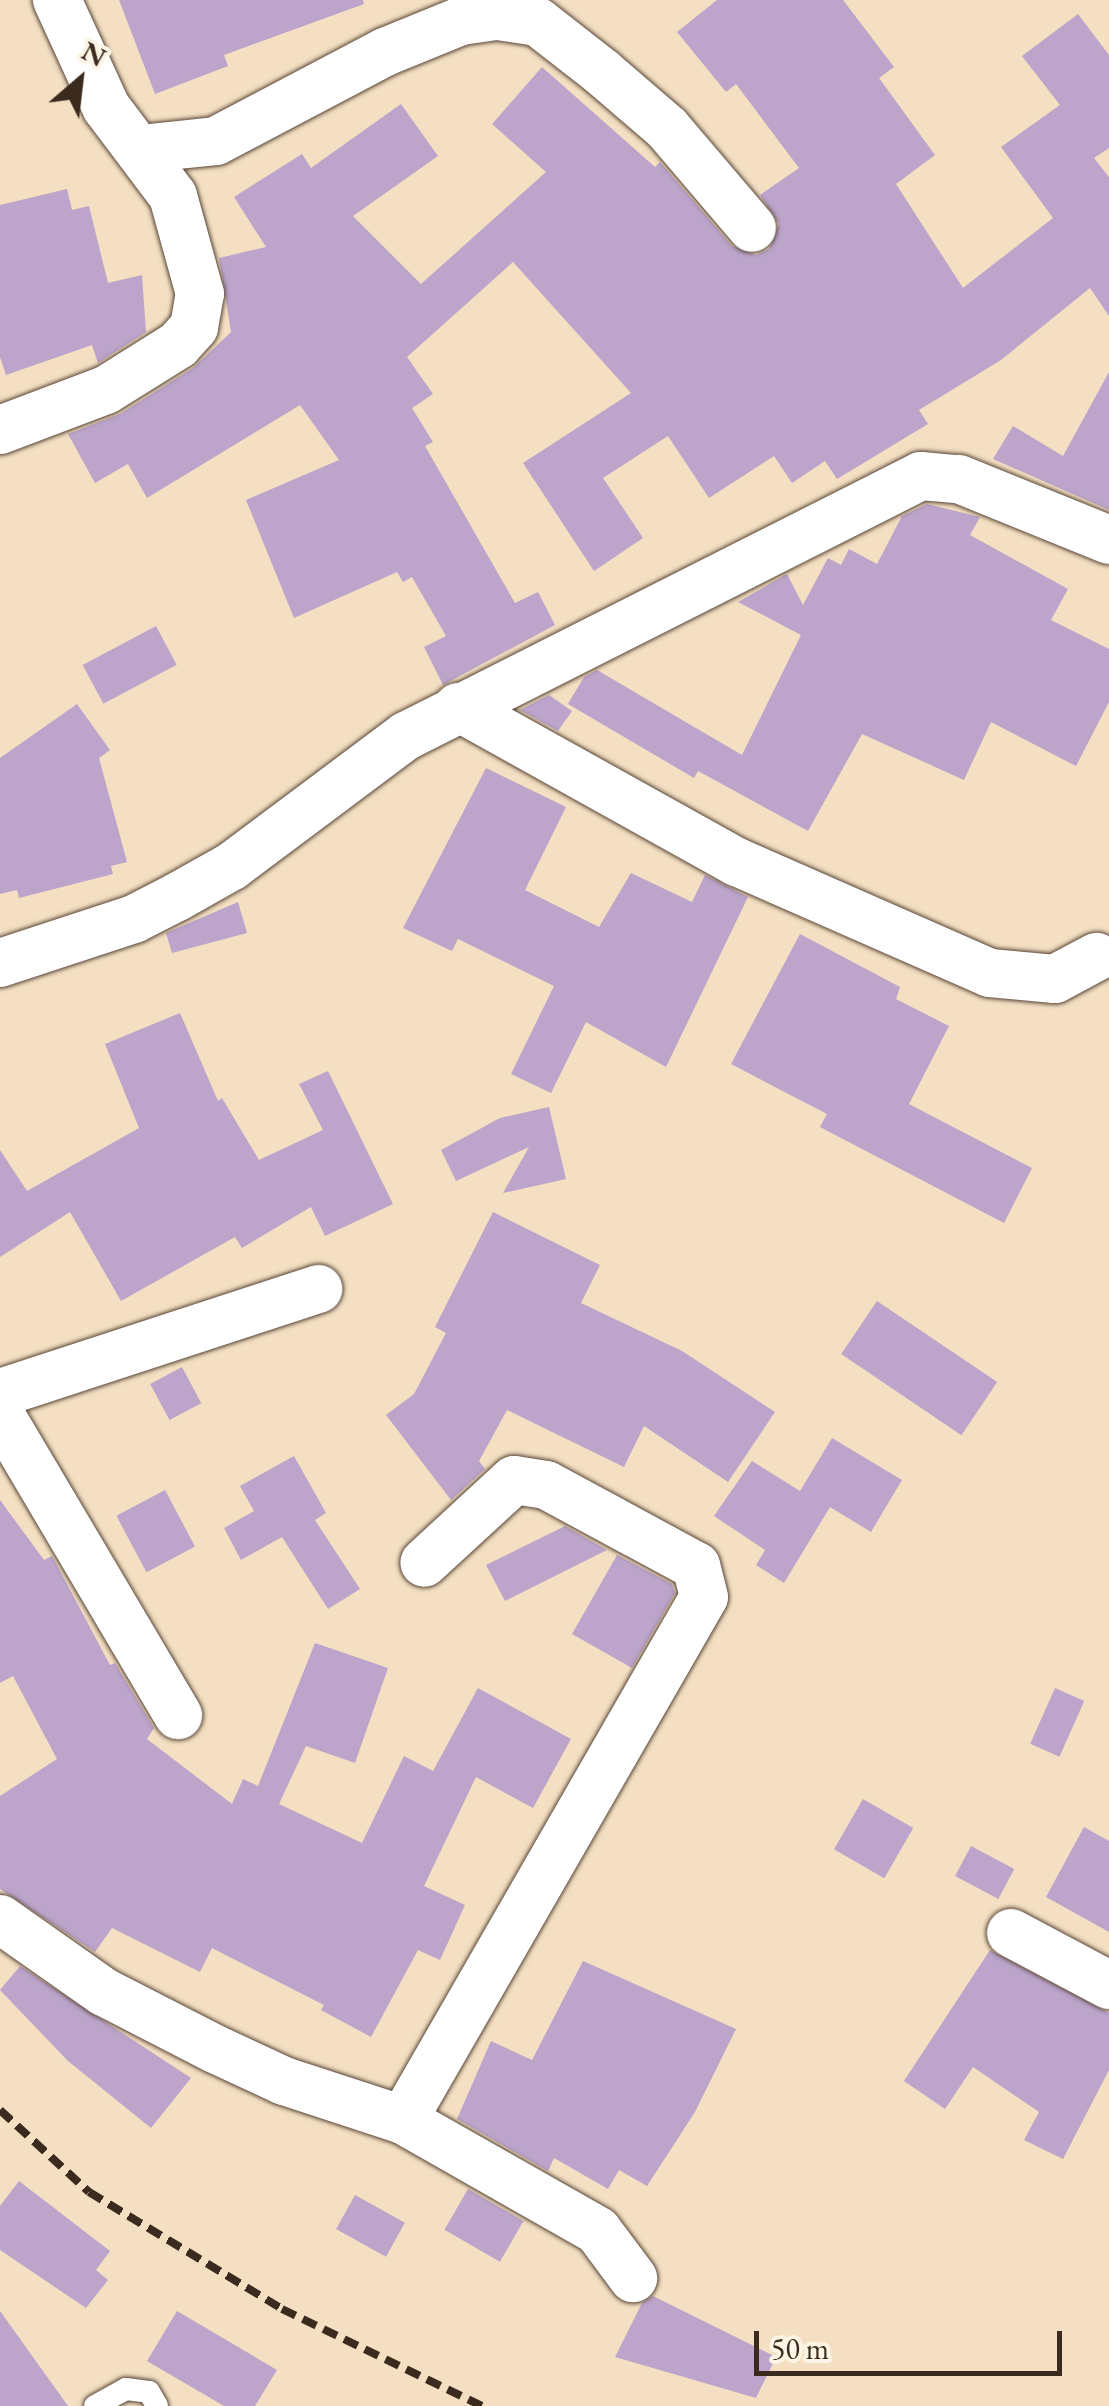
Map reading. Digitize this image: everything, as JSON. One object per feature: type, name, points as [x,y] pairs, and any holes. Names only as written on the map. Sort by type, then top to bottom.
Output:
[{"type":"street","points":[[0,430],[106,390],[194,327],[200,294],[173,196],[106,108],[57,0]]},
{"type":"street","points":[[140,149],[216,141],[385,52],[460,21],[498,16],[538,22],[602,72],[668,128],[752,228]]},
{"type":"street","points":[[173,196],[216,141]]},
{"type":"street","points":[[0,963],[134,918],[177,898],[458,707],[921,476],[959,479],[1109,540]]},
{"type":"street","points":[[458,707],[737,862],[990,973],[1054,979],[1096,958]]},
{"type":"street","points":[[0,1392],[318,1289]]},
{"type":"street","points":[[0,1414],[178,1715]]},
{"type":"street","points":[[402,2120],[704,1597],[696,1566],[546,1485],[514,1480],[424,1563]]},
{"type":"street","points":[[0,1918],[104,1992],[284,2081],[402,2120],[598,2231],[633,2278]]},
{"type":"street","points":[[1010,1933],[1109,1986]]},
{"type":"lane","points":[[96,2406],[126,2388],[149,2392],[157,2406]]},
{"type":"building","points":[[119,0],[363,0],[364,4],[224,55],[228,66],[155,94]]},
{"type":"building","points":[[717,0],[843,0],[894,67],[879,78],[935,155],[896,184],[963,288],[1053,218],[1001,147],[1060,105],[1022,56],[1078,14],[1109,55],[1109,148],[1094,158],[1109,177],[1109,316],[1090,288],[1001,360],[919,410],[928,424],[837,479],[825,461],[792,483],[774,456],[709,498],[668,436],[603,478],[643,538],[594,571],[523,463],[631,393],[513,262],[407,357],[433,394],[412,408],[433,442],[425,446],[515,603],[538,592],[555,625],[443,685],[424,647],[446,636],[412,577],[403,582],[397,572],[294,618],[246,500],[339,460],[300,405],[147,498],[128,464],[95,483],[68,434],[120,414],[193,368],[231,332],[219,258],[266,247],[234,197],[302,154],[311,168],[401,104],[438,156],[353,216],[421,284],[546,172],[492,124],[542,67],[655,167],[660,162],[732,246],[756,255],[769,249],[779,224],[760,195],[799,168],[736,84],[726,92],[677,32]]},
{"type":"building","points":[[67,189],[72,210],[89,206],[108,283],[142,275],[146,332],[98,363],[92,345],[6,375],[0,357],[0,205]]},
{"type":"building","points":[[1109,372],[1109,510],[993,459],[1013,426],[1063,456]]},
{"type":"building","points":[[927,504],[980,517],[970,535],[1068,589],[1051,620],[1109,649],[1109,702],[1076,766],[991,722],[964,780],[862,734],[808,831],[698,771],[694,778],[568,704],[584,677],[597,670],[742,755],[801,635],[738,602],[787,574],[803,605],[828,558],[841,565],[849,549],[877,564],[902,516]]},
{"type":"building","points":[[156,626],[177,665],[103,704],[83,665]]},
{"type":"building","points":[[549,695],[572,711],[558,731],[520,710]]},
{"type":"building","points":[[77,704],[110,750],[99,758],[127,862],[111,866],[113,874],[19,898],[17,890],[0,894],[0,758]]},
{"type":"building","points":[[486,768],[566,807],[525,890],[599,927],[631,873],[692,902],[705,875],[748,897],[666,1067],[586,1022],[551,1093],[511,1074],[554,986],[458,939],[452,951],[403,928]]},
{"type":"building","points":[[238,902],[247,933],[172,953],[166,933]]},
{"type":"building","points":[[800,934],[900,987],[896,999],[949,1026],[909,1104],[1032,1168],[1004,1223],[820,1127],[827,1114],[731,1064]]},
{"type":"building","points":[[180,1013],[218,1101],[222,1098],[259,1160],[323,1130],[299,1084],[328,1071],[393,1204],[325,1236],[311,1207],[242,1248],[235,1237],[121,1301],[70,1212],[0,1257],[0,1150],[27,1191],[139,1128],[105,1044]]},
{"type":"building","points":[[549,1107],[566,1179],[503,1193],[529,1147],[456,1181],[441,1150],[500,1118]]},
{"type":"building","points":[[493,1212],[600,1265],[581,1303],[682,1351],[775,1412],[728,1482],[644,1426],[624,1467],[507,1410],[479,1461],[485,1469],[451,1500],[386,1415],[414,1394],[446,1333],[435,1327]]},
{"type":"building","points":[[877,1301],[997,1382],[961,1435],[841,1354]]},
{"type":"building","points":[[182,1367],[201,1403],[169,1420],[150,1384]]},
{"type":"building","points":[[832,1438],[902,1480],[871,1532],[830,1507],[784,1583],[756,1565],[765,1550],[714,1516],[752,1461],[800,1491]]},
{"type":"building","points":[[294,1456],[326,1513],[315,1520],[360,1589],[328,1609],[282,1537],[241,1560],[224,1528],[254,1511],[240,1486]]},
{"type":"building","points":[[165,1490],[195,1547],[146,1572],[116,1516]]},
{"type":"building","points":[[0,1500],[44,1560],[52,1556],[110,1665],[115,1663],[154,1728],[147,1739],[232,1804],[243,1779],[258,1786],[315,1643],[388,1668],[355,1763],[306,1746],[279,1804],[362,1843],[404,1756],[433,1771],[478,1688],[571,1739],[533,1808],[476,1777],[424,1886],[465,1905],[440,1960],[418,1950],[371,2037],[321,2010],[324,2005],[212,1948],[200,1972],[112,1928],[95,1952],[0,1889],[0,1796],[57,1759],[13,1676],[0,1683]]},
{"type":"building","points":[[565,1526],[607,1550],[505,1601],[486,1565]]},
{"type":"building","points":[[617,1555],[672,1584],[675,1593],[632,1668],[572,1634]]},
{"type":"building","points":[[1055,1688],[1084,1701],[1059,1757],[1030,1744]]},
{"type":"building","points":[[863,1799],[913,1828],[884,1878],[834,1849]]},
{"type":"building","points":[[1084,1827],[1109,1841],[1109,1932],[1046,1897]]},
{"type":"building","points":[[971,1846],[1014,1869],[998,1899],[955,1876]]},
{"type":"building","points":[[990,1950],[1109,2013],[1109,2070],[1063,2159],[1024,2140],[1039,2112],[973,2067],[945,2109],[904,2081]]},
{"type":"building","points":[[583,1961],[736,2029],[695,2112],[647,2186],[619,2170],[608,2189],[554,2158],[548,2171],[457,2119],[491,2041],[532,2060]]},
{"type":"building","points":[[20,1966],[191,2078],[151,2128],[68,2061],[0,1990]]},
{"type":"building","points":[[19,2181],[110,2251],[96,2270],[108,2280],[86,2308],[0,2250],[0,2206]]},
{"type":"building","points":[[468,2189],[523,2221],[500,2262],[444,2230]]},
{"type":"building","points":[[355,2195],[405,2223],[386,2257],[336,2229]]},
{"type":"building","points":[[653,2296],[776,2357],[756,2398],[615,2357],[642,2303]]},
{"type":"building","points":[[0,2311],[68,2406],[0,2406]]},
{"type":"building","points":[[177,2311],[277,2370],[255,2406],[224,2406],[147,2361]]},
{"type":"railway","points":[[0,2110],[89,2192],[282,2309],[482,2406]]}]
